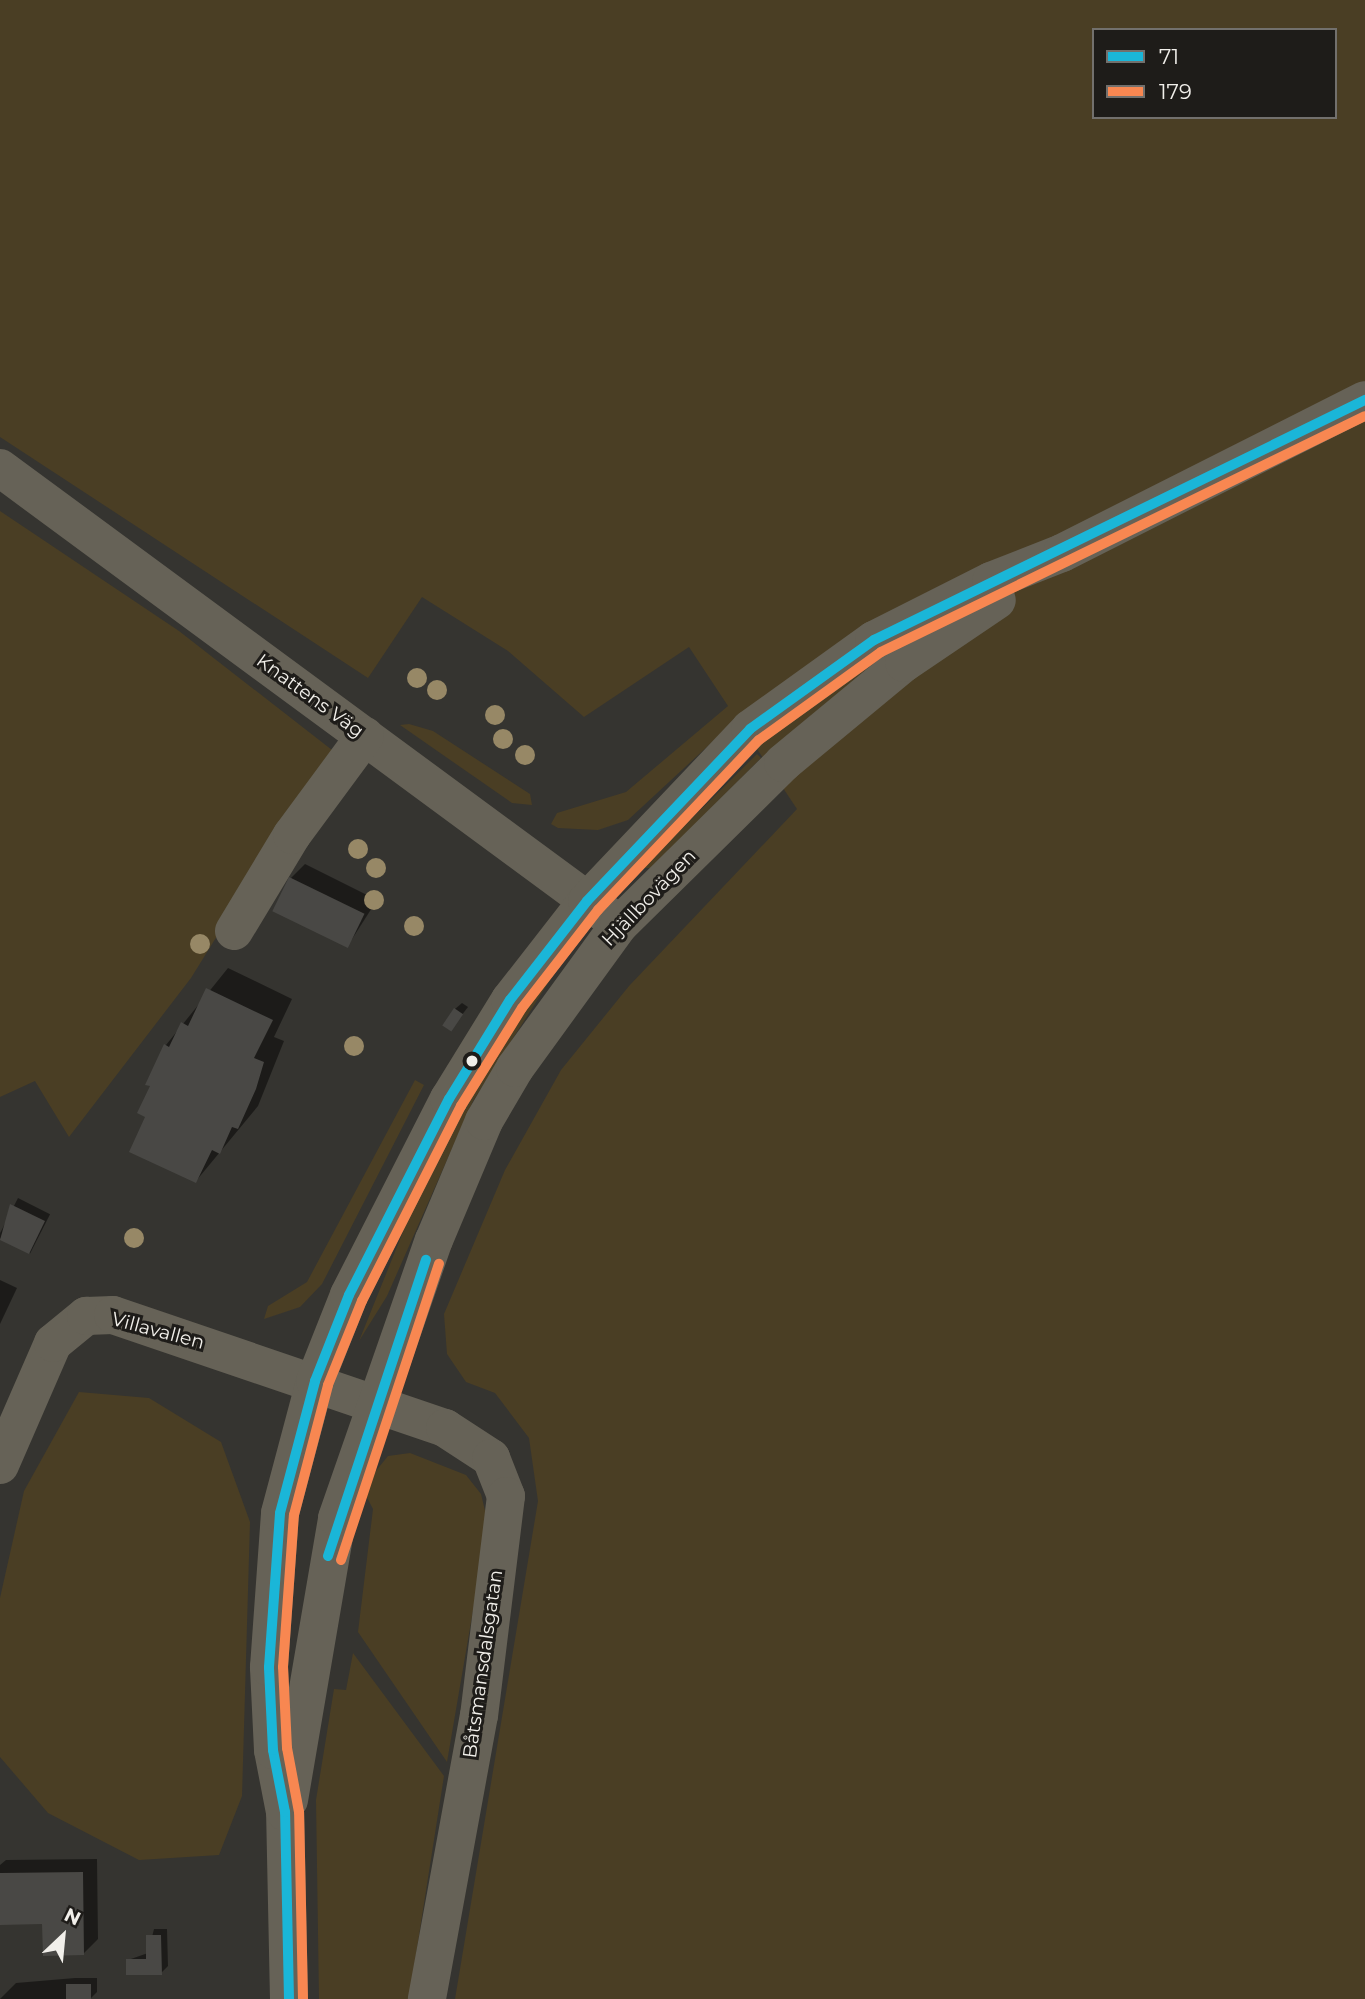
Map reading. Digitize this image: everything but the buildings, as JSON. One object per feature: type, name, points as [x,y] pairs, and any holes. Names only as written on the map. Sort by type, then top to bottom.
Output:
[{"type":"street","name":"Hjällbovägen","points":[[289,1999],[285,1812],[273,1751],[272,1608],[280,1513],[315,1381],[349,1295],[449,1099],[510,1000],[587,901],[750,729],[874,640],[991,580],[1062,554],[1365,400]]},
{"type":"street","name":"Knattens Väg","points":[[0,468],[619,925]]},
{"type":"street","name":"Hjällbovägen","points":[[285,1812],[299,1757],[320,1589],[375,1404],[484,1121],[552,1012],[619,925],[851,704],[1062,554]]},
{"type":"street","points":[[234,931],[292,835],[365,736]]},
{"type":"street","name":"Villavallen","points":[[0,1465],[53,1343],[86,1316],[113,1315],[160,1328],[315,1381]]},
{"type":"street","points":[[315,1381],[375,1404]]},
{"type":"street","name":"Båtsmansdalsgatan","points":[[375,1404],[470,1439],[491,1458],[506,1496],[479,1714],[427,1999]]},
{"type":"shaded area","points":[[0,0],[1365,0],[1365,1999],[455,1999],[538,1501],[529,1438],[495,1393],[466,1382],[447,1354],[444,1314],[505,1170],[561,1070],[629,986],[797,809],[737,719],[628,820],[598,830],[558,828],[551,824],[557,813],[626,792],[728,706],[689,647],[584,717],[508,651],[422,597],[368,678],[0,437]]},
{"type":"shaded area","points":[[0,511],[179,631],[332,750],[191,978],[69,1137],[35,1081],[0,1097]]},
{"type":"shaded area","points":[[409,724],[433,731],[530,794],[532,805],[512,803],[400,725]]},
{"type":"shaded area","points":[[757,754],[761,758],[652,868],[642,868]]},
{"type":"shaded area","points":[[559,966],[473,1101],[387,1296],[359,1341],[409,1217],[481,1068]]},
{"type":"shaded area","points":[[415,1080],[424,1085],[322,1284],[300,1307],[264,1319],[268,1306],[307,1282]]},
{"type":"shaded area","points":[[79,1392],[149,1398],[221,1442],[250,1522],[242,1796],[219,1855],[139,1860],[48,1813],[0,1757],[0,1598],[24,1491]]},
{"type":"shaded area","points":[[410,1453],[466,1475],[481,1494],[488,1523],[447,1762],[358,1632],[373,1509],[362,1488],[388,1456]]},
{"type":"shaded area","points":[[353,1653],[444,1776],[409,1999],[319,1999],[316,1800],[334,1689],[346,1690]]},
{"type":"transit line","name":"71","points":[[289,1999],[285,1812],[273,1750],[269,1667],[280,1513],[315,1381],[349,1295],[449,1099],[510,1000],[587,901],[750,729],[874,640],[1365,400]]},
{"type":"transit line","name":"179","points":[[303,1999],[299,1812],[287,1748],[283,1667],[294,1515],[328,1385],[362,1301],[461,1106],[522,1008],[598,910],[759,740],[881,652],[1365,416]]},
{"type":"transit line","name":"71","points":[[328,1556],[426,1260]]},
{"type":"transit line","name":"179","points":[[341,1560],[439,1264]]}]
